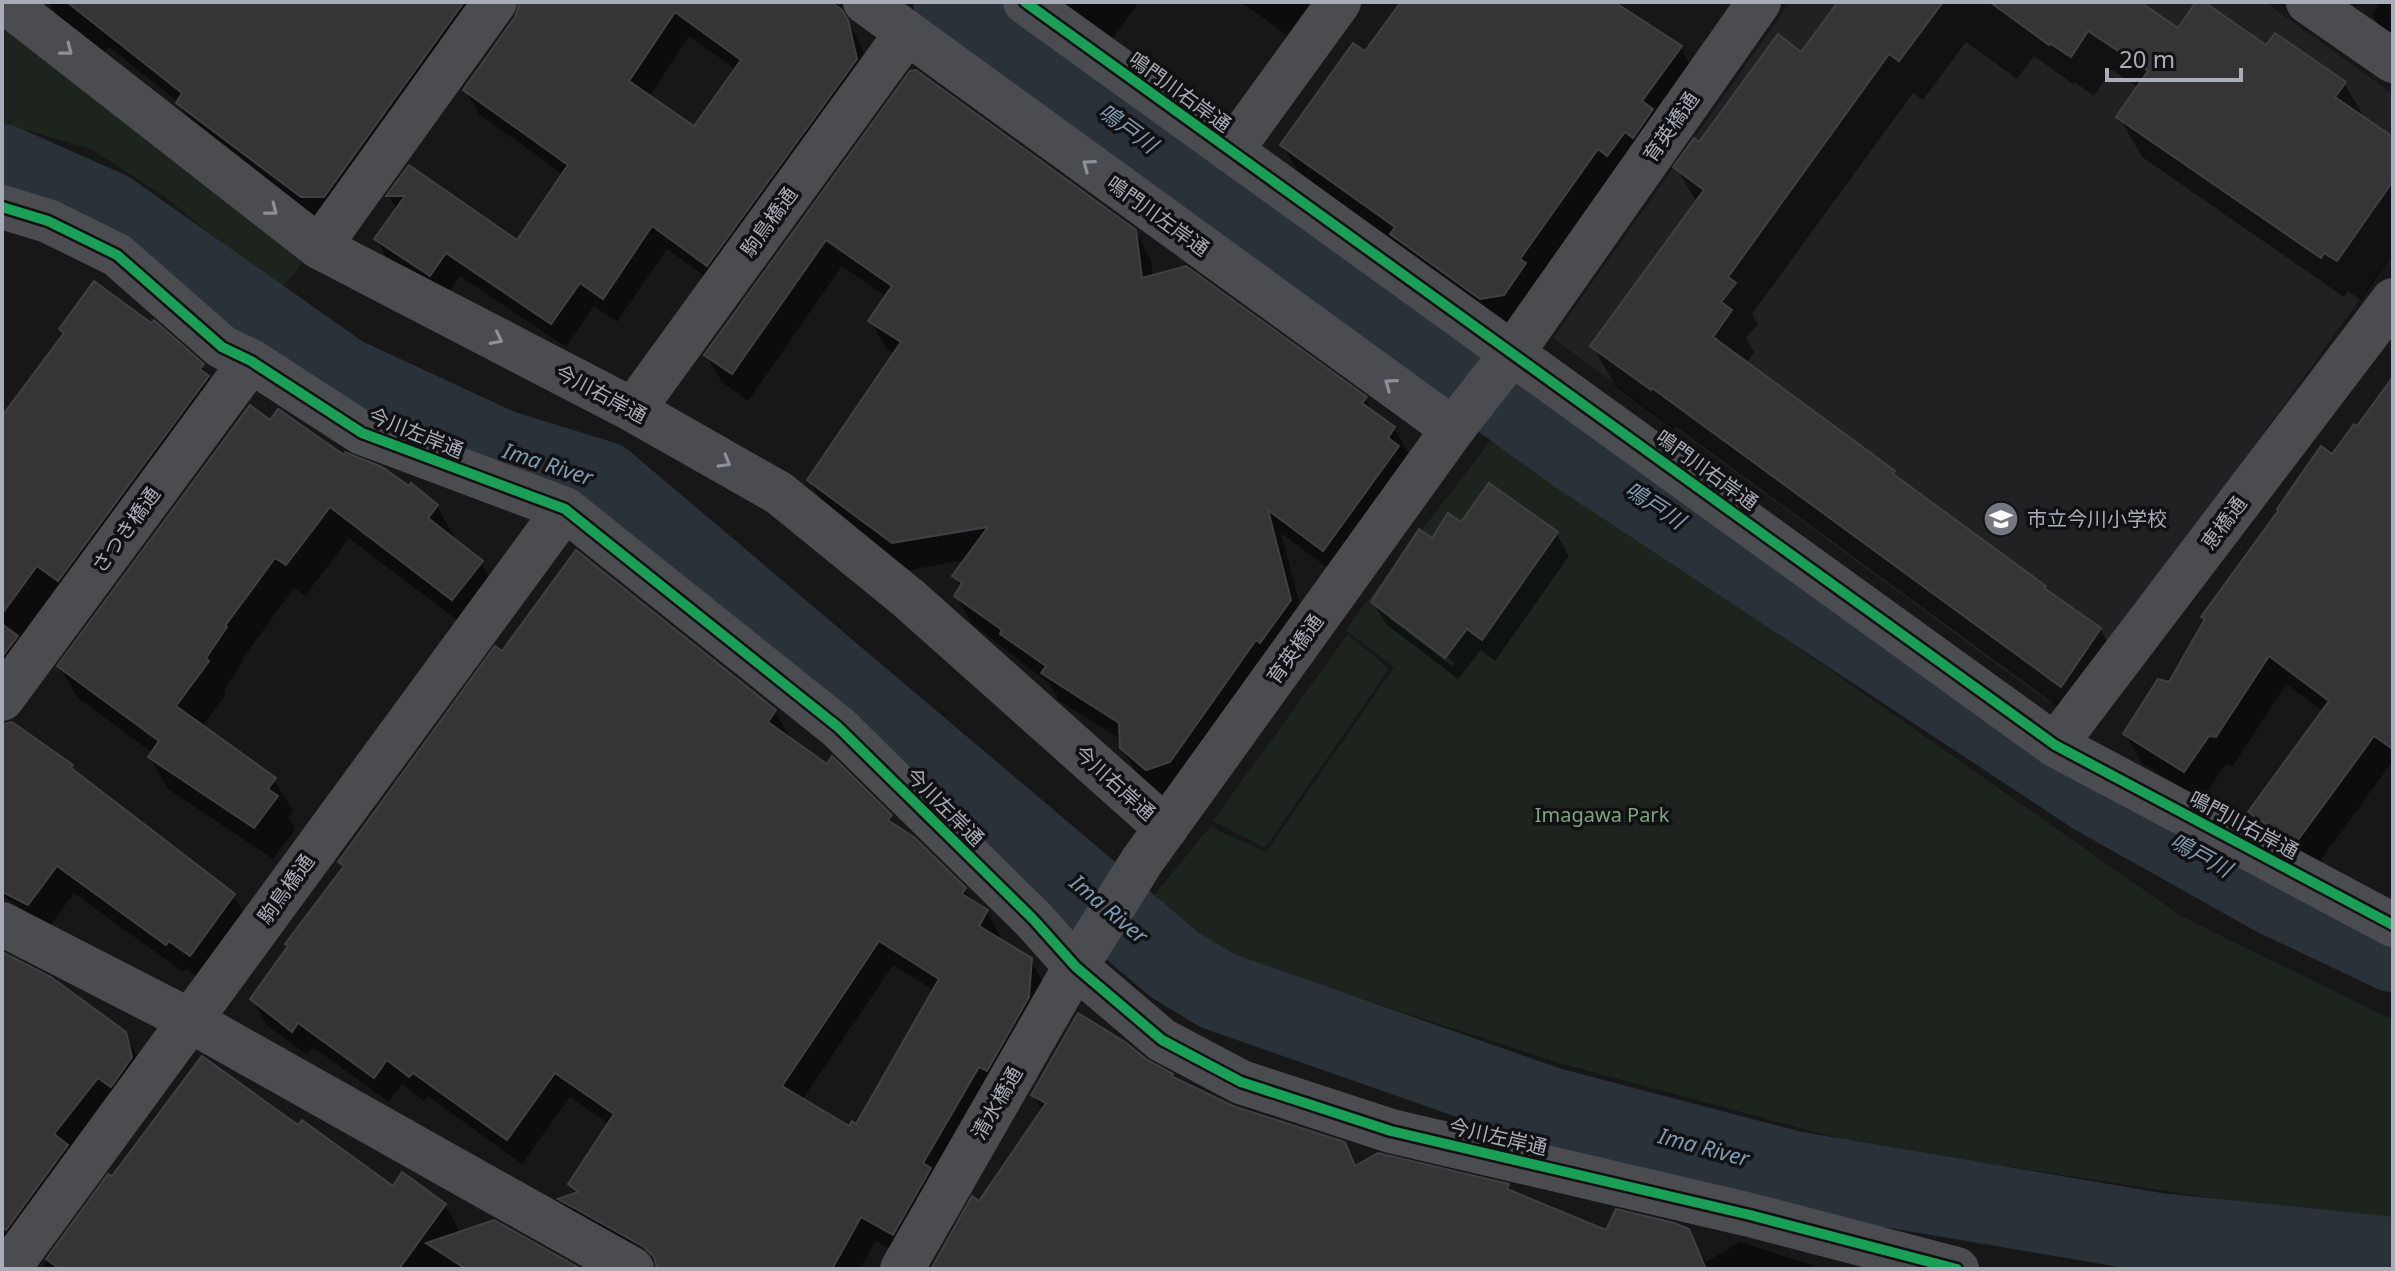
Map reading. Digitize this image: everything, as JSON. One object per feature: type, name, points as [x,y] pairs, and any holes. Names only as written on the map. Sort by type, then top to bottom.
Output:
[{"type":"street","name":"今川右岸通","points":[[5,2],[319,247],[633,410],[779,493],[908,598],[1166,828]]},
{"type":"street","points":[[319,247],[495,2]]},
{"type":"street","name":"鳴門川左岸通","points":[[865,2],[906,34],[1460,419]]},
{"type":"street","name":"鳴門川右岸通","points":[[1025,2],[1231,151],[1506,360],[2055,745],[2389,916]]},
{"type":"street","points":[[1231,151],[1339,2]]},
{"type":"street","name":"育英橋通","points":[[1124,890],[1460,419],[1506,360],[1759,2]]},
{"type":"street","points":[[2308,2],[2393,61]]},
{"type":"street","name":"駒鳥橋通","points":[[633,410],[906,34]]},
{"type":"street","name":"今川左岸通","points":[[2,207],[48,221],[117,255],[222,347],[251,361],[362,433],[565,509],[838,727],[1033,919],[1085,953],[1162,1040],[1241,1082],[1391,1131],[1750,1215],[1942,1267]]},
{"type":"street","name":"恵橋通","points":[[2055,745],[2393,300]]},
{"type":"street","name":"さつき橋通","points":[[2,699],[251,361]]},
{"type":"street","name":"駒鳥橋通","points":[[8,1269],[565,509]]},
{"type":"street","name":"清水橋通","points":[[902,1269],[1124,890]]},
{"type":"street","points":[[2,924],[189,1020],[632,1269]]},
{"type":"shaded area","name":"市立今川小学校","points":[[1790,2],[2265,2],[2393,94],[2393,253],[2071,701],[2048,702],[1553,338]]},
{"type":"green space","points":[[2,23],[304,261],[279,291],[164,196],[91,149],[2,123]]},
{"type":"green space","name":"Imagawa Park","points":[[1495,435],[2181,916],[2393,1020],[2393,1226],[1856,1143],[1563,1064],[1251,963],[1145,906],[1210,827],[1266,852],[1394,667],[1345,630]]},
{"type":"green space","points":[[1348,634],[1389,669],[1265,848],[1213,821]]},
{"type":"building","points":[[67,2],[464,2],[324,197],[301,197],[176,103],[182,93]]},
{"type":"building","points":[[520,2],[830,2],[842,10],[848,20],[857,59],[707,266],[652,226],[603,299],[580,283],[551,324],[446,253],[430,276],[374,239],[405,196],[386,196],[409,165],[517,240],[568,165],[463,90],[515,17]],"holes":[[[675,12],[741,60],[694,126],[629,81]]]},
{"type":"building","points":[[1401,2],[1614,2],[1682,46],[1642,101],[1653,109],[1633,138],[1625,132],[1607,156],[1598,149],[1520,259],[1526,263],[1504,295],[1480,299],[1390,234],[1395,227],[1280,145],[1353,43],[1365,51]]},
{"type":"building","points":[[1838,2],[1943,2],[1899,61],[1889,54],[1728,277],[1736,283],[1721,302],[1732,310],[1713,337],[2101,628],[2061,687],[1590,346],[1704,190],[1673,167],[1694,138],[1699,142],[1778,34],[1801,52]]},
{"type":"building","points":[[1990,2],[2140,2],[2178,28],[2196,2],[2204,2],[2266,45],[2275,33],[2346,82],[2335,97],[2393,137],[2393,181],[2337,261],[2324,253],[2321,258],[2116,117],[2148,71],[2088,31],[2071,57],[2049,45]]},
{"type":"building","points":[[916,70],[1136,230],[1142,278],[1186,266],[1367,397],[1362,403],[1395,427],[1388,438],[1399,446],[1323,551],[1268,510],[1291,600],[1260,643],[1256,640],[1170,762],[1146,770],[1120,748],[1119,723],[1041,673],[1046,666],[954,596],[962,583],[952,576],[988,527],[892,543],[807,480],[901,342],[868,321],[892,286],[826,240],[732,374],[704,355],[910,71]]},
{"type":"building","points":[[94,281],[151,323],[154,320],[204,364],[200,369],[209,376],[58,581],[37,566],[2,614],[2,416],[64,333],[59,329]]},
{"type":"building","points":[[2393,377],[2393,749],[2374,736],[2295,844],[2248,812],[2329,701],[2269,656],[2216,737],[2209,736],[2184,772],[2123,734],[2158,679],[2169,682],[2205,619],[2201,617],[2321,446],[2332,454]]},
{"type":"building","points":[[250,405],[270,420],[278,409],[344,455],[345,452],[382,467],[409,486],[411,483],[438,505],[428,518],[483,561],[452,600],[330,507],[286,565],[275,558],[225,626],[206,658],[209,661],[176,706],[276,778],[268,789],[278,796],[254,828],[148,757],[159,741],[57,666]]},
{"type":"building","points":[[1489,483],[1558,532],[1482,640],[1467,629],[1445,658],[1371,602],[1419,529],[1432,538],[1448,513],[1461,522]]},
{"type":"building","points":[[576,550],[776,710],[768,722],[827,764],[832,756],[892,815],[888,820],[915,838],[966,888],[962,894],[988,910],[979,926],[1032,958],[1029,997],[987,1071],[979,1067],[923,1163],[931,1168],[893,1235],[861,1217],[832,1269],[657,1269],[654,1257],[644,1247],[558,1199],[578,1192],[568,1184],[614,1114],[555,1073],[507,1140],[413,1073],[409,1077],[387,1060],[374,1078],[298,1023],[292,1032],[250,999],[288,946],[285,944],[344,866],[338,862],[495,646],[502,651]],"holes":[[[879,941],[939,979],[856,1124],[852,1121],[849,1126],[782,1086]]]},
{"type":"building","points":[[2,624],[18,636],[2,657]]},
{"type":"building","points":[[12,722],[73,765],[71,768],[235,894],[190,956],[169,941],[166,945],[57,866],[28,905],[2,892],[2,724]]},
{"type":"building","points":[[2,952],[51,977],[126,1032],[132,1057],[111,1087],[98,1078],[54,1134],[68,1145],[6,1230],[2,1227]]},
{"type":"building","points":[[1078,1013],[1173,1074],[1171,1076],[1233,1106],[1345,1142],[1355,1166],[1378,1153],[1509,1184],[1507,1189],[1606,1230],[1616,1209],[1674,1223],[1689,1229],[1706,1269],[931,1269],[972,1196],[979,1201],[1046,1103],[1031,1095]]},
{"type":"building","points":[[202,1056],[298,1125],[302,1120],[393,1186],[402,1172],[446,1204],[399,1269],[60,1269],[46,1259],[108,1174],[112,1176]]},
{"type":"building","points":[[494,1220],[581,1269],[466,1269],[426,1243]]},
{"type":"waterway","name":"鳴戸川","points":[[953,2],[1575,452],[2095,795],[2275,896],[2393,952]]},
{"type":"waterway","name":"Ima River","points":[[2,164],[108,211],[342,376],[502,450],[603,481],[1175,965],[1218,991],[1549,1107],[1793,1171],[2158,1233],[2393,1257]]},
{"type":"cycle path","points":[[1025,2],[2055,745],[2393,925]]},
{"type":"cycle path","points":[[2,207],[48,221],[117,255],[222,347],[251,361],[362,433],[565,509],[838,727],[1033,919],[1076,967],[1162,1040],[1241,1082],[1391,1131],[1750,1215],[1957,1269]]},
{"type":"place","name":"市立今川小学校","points":[[2001,519]]}]
